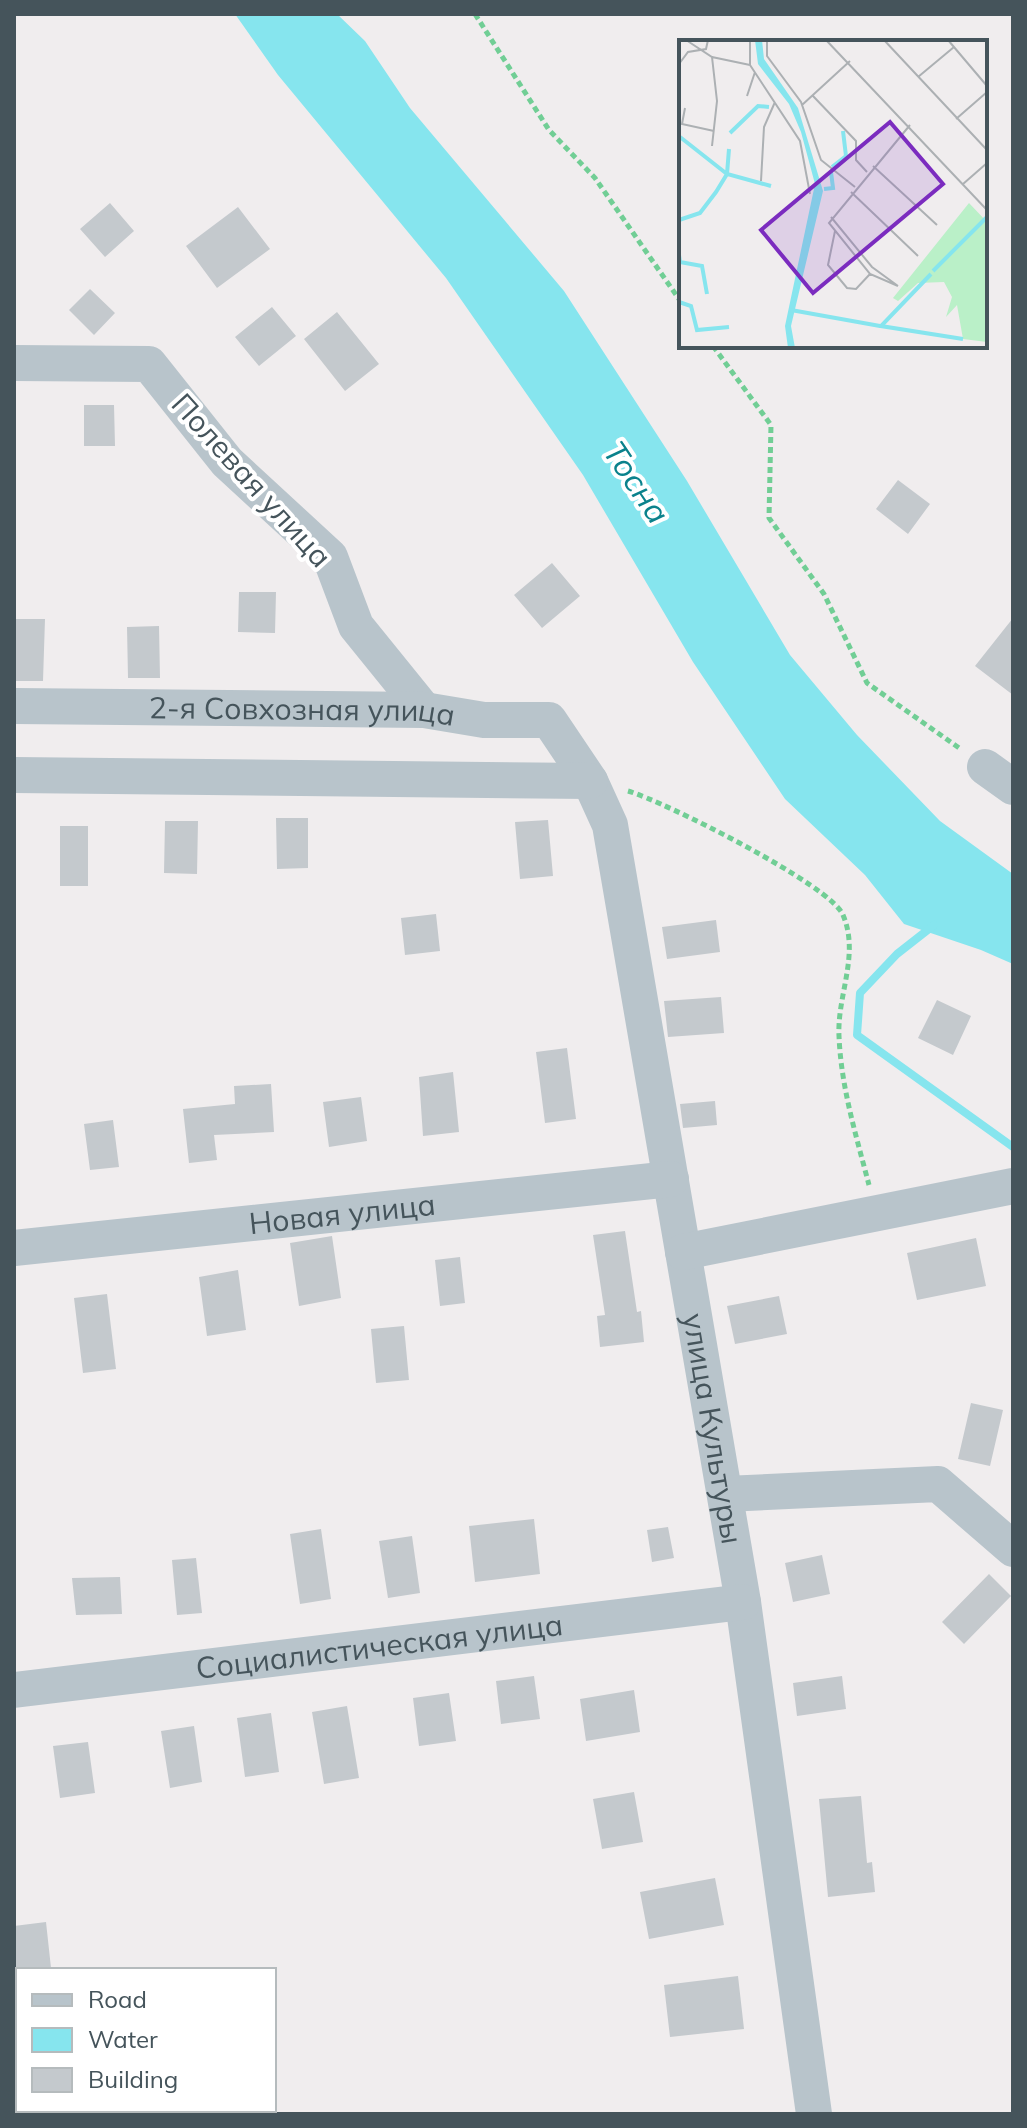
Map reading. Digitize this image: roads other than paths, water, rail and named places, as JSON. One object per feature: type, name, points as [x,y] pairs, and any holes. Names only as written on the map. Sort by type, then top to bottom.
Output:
[{"type":"street","name":"Полевая улица","points":[[14,363],[149,364],[227,462],[330,557],[356,626],[424,710]]},
{"type":"street","name":"2-я Совхозная улица","points":[[14,706],[424,710],[484,720],[549,720],[582,768]]},
{"type":"street","name":"2-я Совхозная улица","points":[[14,775],[582,768]]},
{"type":"street","name":"улица Культуры","points":[[582,768],[610,825],[743,1602],[814,2114]]},
{"type":"street","name":"Новая улица","points":[[14,1248],[671,1179]]},
{"type":"street","points":[[683,1252],[1013,1186]]},
{"type":"street","points":[[725,1494],[938,1484],[1013,1549]]},
{"type":"street","name":"Социалистическая улица","points":[[14,1690],[743,1602]]},
{"type":"water","name":"Тосна","points":[[235,14],[337,14],[365,41],[410,108],[564,291],[687,481],[790,655],[857,735],[940,821],[1013,874],[1013,964],[904,924],[865,875],[785,799],[693,662],[583,475],[446,278],[278,75]]},
{"type":"waterway","points":[[934,925],[897,954],[860,993],[857,1035],[1013,1147]]}]
